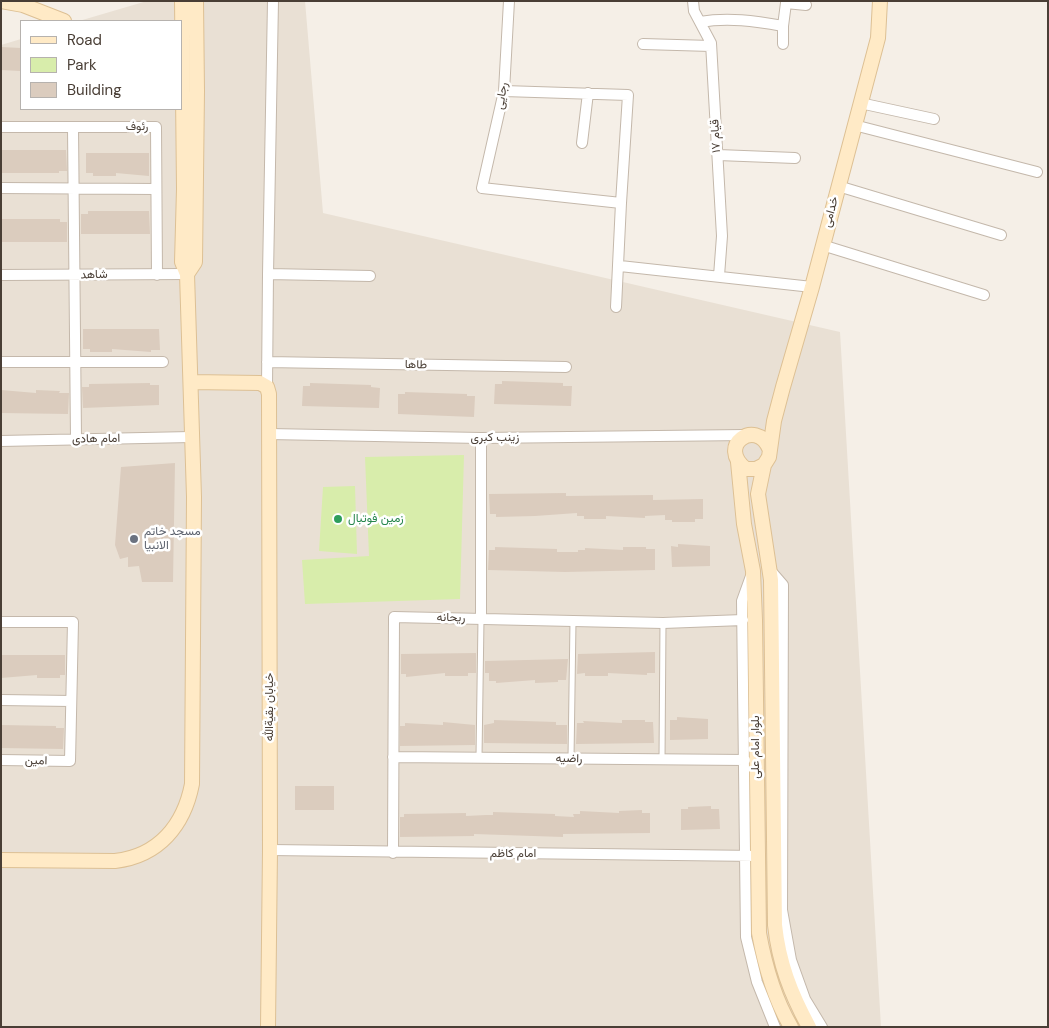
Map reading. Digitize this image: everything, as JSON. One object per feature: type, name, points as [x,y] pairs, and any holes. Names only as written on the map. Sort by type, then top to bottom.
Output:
[{"type":"street","points":[[1,860],[115,861],[133,859],[150,851],[166,837],[182,817],[192,784],[194,497],[187,274],[182,262],[184,130],[182,1]]},
{"type":"street","points":[[187,274],[195,262],[196,1]]},
{"type":"street","points":[[267,387],[273,1]]},
{"type":"street","name":"رجایی","points":[[508,1],[504,91],[482,188],[621,203]]},
{"type":"street","name":"قیام ۱۷","points":[[693,1],[694,11],[711,46],[722,236],[719,276]]},
{"type":"street","name":"خدامی","points":[[769,448],[774,421],[812,287],[878,38],[880,1]]},
{"type":"street","points":[[1,2],[23,5],[61,20]]},
{"type":"street","points":[[783,44],[786,4],[806,5]]},
{"type":"street","points":[[700,22],[719,19],[783,26]]},
{"type":"street","points":[[643,44],[711,46]]},
{"type":"street","points":[[182,88],[197,91]]},
{"type":"street","points":[[504,91],[628,94],[621,203],[620,266],[616,307]]},
{"type":"street","points":[[582,143],[588,93]]},
{"type":"street","points":[[860,103],[934,119]]},
{"type":"street","points":[[854,126],[1037,172]]},
{"type":"street","name":"رئوف","points":[[1,127],[156,127],[157,275]]},
{"type":"street","points":[[73,128],[76,439]]},
{"type":"street","points":[[718,154],[795,158]]},
{"type":"street","points":[[838,186],[1001,235]]},
{"type":"street","points":[[1,188],[156,189]]},
{"type":"street","points":[[822,245],[984,295]]},
{"type":"street","points":[[620,266],[812,287]]},
{"type":"street","name":"شاهد","points":[[1,275],[187,274]]},
{"type":"street","points":[[268,274],[370,276]]},
{"type":"street","points":[[1,362],[163,362]]},
{"type":"street","name":"طاها","points":[[266,362],[566,367]]},
{"type":"street","points":[[191,382],[260,383],[267,387]]},
{"type":"street","name":"خیابان بقیةالله","points":[[267,387],[269,434],[270,850],[268,1027]]},
{"type":"street","points":[[737,460],[735,449],[738,441],[774,421]]},
{"type":"street","name":"زینب کبری","points":[[269,434],[481,438],[721,437],[749,435]]},
{"type":"street","points":[[721,437],[737,460],[746,468],[756,469],[764,465],[769,457],[769,448],[763,438],[749,435]]},
{"type":"street","name":"امام هادی","points":[[1,441],[191,437]]},
{"type":"street","points":[[481,438],[481,619]]},
{"type":"street","name":"بلوار امام علی","points":[[737,460],[744,524],[753,571],[755,620],[751,856],[759,933],[769,977],[779,1006],[790,1027]]},
{"type":"street","name":"بلوار امام علی","points":[[764,465],[758,494],[770,570],[778,850],[778,951],[792,993],[809,1027]]},
{"type":"street","points":[[770,570],[753,571],[742,601],[745,760],[751,856],[748,952],[763,1001],[775,1027]]},
{"type":"street","name":"ریحانه","points":[[393,853],[394,617],[663,623],[743,620]]},
{"type":"street","points":[[1,622],[72,622],[71,701],[1,700]]},
{"type":"street","name":"امین","points":[[1,760],[70,761],[71,701]]},
{"type":"street","name":"راضیه","points":[[393,757],[745,760]]},
{"type":"street","name":"امام کاظم","points":[[270,850],[751,856]]},
{"type":"street","points":[[778,850],[782,910],[791,960],[806,998],[822,1027]]},
{"type":"lane","points":[[479,758],[481,619]]},
{"type":"lane","points":[[571,759],[573,621]]},
{"type":"lane","points":[[662,760],[663,623]]},
{"type":"shaded area","points":[[147,1],[305,1],[323,213],[840,332],[881,1027],[1,1027],[1,45],[20,39],[20,110],[182,110],[182,20],[82,20]]},
{"type":"green space","points":[[464,455],[460,599],[305,604],[302,560],[369,556],[365,457]]},
{"type":"green space","name":"زمین فوتبال","points":[[355,486],[357,554],[319,551],[323,487]]},
{"type":"building","points":[[1,47],[20,48],[20,71],[1,70]]},
{"type":"building","points":[[1,150],[66,150],[67,171],[59,171],[59,173],[1,173]]},
{"type":"building","points":[[86,153],[149,153],[149,176],[116,173],[116,176],[93,176],[93,173],[86,173]]},
{"type":"building","points":[[88,211],[149,211],[150,234],[81,234],[81,214],[88,214]]},
{"type":"building","points":[[1,219],[60,219],[60,222],[67,222],[67,242],[1,242]]},
{"type":"building","points":[[83,329],[159,329],[160,350],[151,350],[151,352],[112,349],[112,352],[90,352],[90,349],[83,349]]},
{"type":"building","points":[[502,381],[563,383],[563,386],[572,386],[571,406],[494,404],[495,384],[502,384]]},
{"type":"building","points":[[150,383],[150,385],[159,385],[159,405],[83,408],[82,387],[89,387],[89,384]]},
{"type":"building","points":[[310,383],[371,385],[371,387],[380,388],[379,408],[302,406],[303,386],[310,386]]},
{"type":"building","points":[[1,390],[36,393],[36,390],[60,391],[59,393],[69,393],[68,414],[1,413]]},
{"type":"building","points":[[405,392],[467,394],[467,396],[475,396],[474,417],[398,414],[398,394],[405,394]]},
{"type":"building","points":[[175,463],[173,582],[142,582],[139,566],[128,567],[128,557],[120,559],[115,545],[121,467]]},
{"type":"building","points":[[566,493],[566,496],[653,495],[653,500],[703,499],[703,519],[695,519],[695,522],[672,522],[672,520],[665,520],[665,515],[645,516],[645,518],[606,516],[606,519],[584,519],[584,516],[577,516],[577,513],[496,517],[496,514],[490,514],[489,494]]},
{"type":"building","points":[[678,544],[710,546],[710,566],[672,567],[671,546],[678,547]]},
{"type":"building","points":[[495,547],[557,549],[557,552],[578,552],[578,550],[585,550],[585,548],[623,550],[623,547],[646,547],[646,549],[655,549],[655,570],[565,572],[488,570],[489,550],[495,550]]},
{"type":"building","points":[[655,652],[655,673],[647,673],[647,675],[608,673],[608,676],[585,676],[585,673],[577,674],[578,654]]},
{"type":"building","points":[[476,653],[476,673],[468,673],[468,676],[445,676],[445,673],[406,677],[406,674],[401,674],[401,654]]},
{"type":"building","points":[[1,655],[65,655],[65,675],[60,675],[60,678],[37,678],[37,675],[1,678]]},
{"type":"building","points":[[568,659],[566,680],[558,680],[558,682],[535,683],[535,680],[496,683],[496,681],[489,681],[489,673],[485,673],[485,661]]},
{"type":"building","points":[[677,717],[708,719],[708,739],[670,740],[670,720],[677,720]]},
{"type":"building","points":[[494,720],[556,722],[556,725],[567,725],[567,744],[484,743],[484,725],[494,723]]},
{"type":"building","points":[[622,720],[653,722],[654,743],[576,744],[577,723],[584,723],[583,721],[622,723]]},
{"type":"building","points":[[443,722],[475,725],[475,745],[400,746],[400,726],[405,726],[405,723],[443,725]]},
{"type":"building","points":[[1,725],[56,726],[56,728],[64,728],[63,749],[1,748]]},
{"type":"building","points":[[295,786],[334,786],[334,810],[295,810]]},
{"type":"building","points":[[711,806],[711,809],[719,809],[720,829],[681,830],[681,809]]},
{"type":"building","points":[[642,810],[642,813],[650,813],[650,833],[563,834],[563,837],[474,834],[474,836],[400,837],[400,817],[404,817],[404,814],[466,813],[466,816],[493,815],[493,812],[555,814],[555,816],[574,817],[573,814],[580,814],[580,811],[619,813],[619,811]]},
{"type":"place","name":"زمین فوتبال","points":[[338,519]]},
{"type":"place","name":"مسجد خاتم الانبیا","points":[[134,539]]}]
